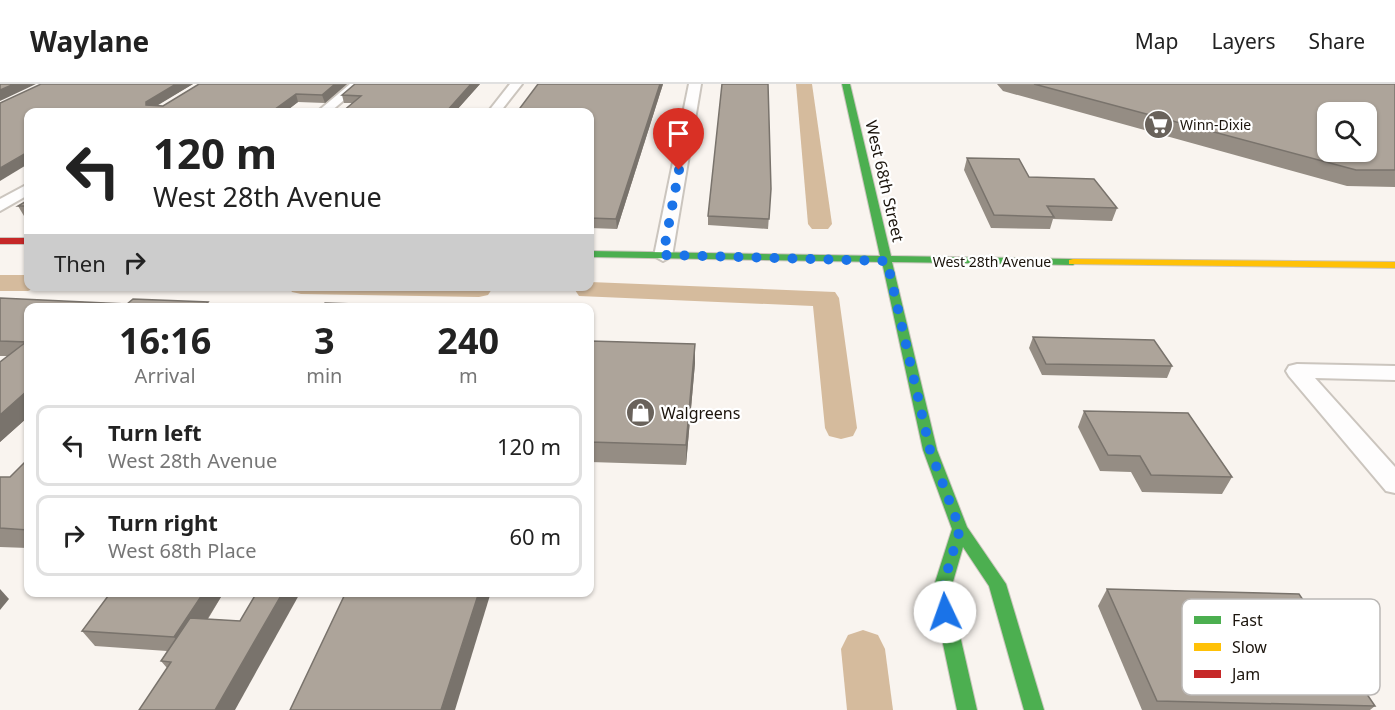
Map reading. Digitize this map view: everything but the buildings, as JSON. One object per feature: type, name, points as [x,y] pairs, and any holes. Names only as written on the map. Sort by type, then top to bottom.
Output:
[{"type":"main road","name":"West 68th Street","points":[[846,84],[930,450],[960,529],[997,584],[1034,710]]},
{"type":"main road","points":[[0,241],[24,241]]},
{"type":"main road","name":"West 28th Avenue","points":[[594,254],[887,261],[1395,265]]},
{"type":"main road","points":[[960,529],[941,592],[967,710]]},
{"type":"street","points":[[328,108],[357,84]]},
{"type":"street","points":[[497,108],[516,84]]},
{"type":"street","points":[[663,255],[695,84]]},
{"type":"street","points":[[0,206],[24,191]]},
{"type":"street","points":[[1395,373],[1297,371],[1395,484]]},
{"type":"waterway","points":[[804,84],[820,224]]},
{"type":"waterway","points":[[0,283],[24,283]]},
{"type":"waterway","points":[[594,290],[826,298],[841,428]]},
{"type":"waterway","points":[[863,649],[870,710]]},
{"type":"traffic: fast","points":[[846,84],[930,450],[960,529],[997,584],[1034,710]]},
{"type":"traffic: fast","points":[[594,254],[1073,262]]},
{"type":"traffic: fast","points":[[960,529],[941,592],[967,710]]},
{"type":"traffic: slow","points":[[1073,262],[1395,265]]},
{"type":"traffic: jam","points":[[0,241],[24,241]]},
{"type":"place","name":"Winn-Dixie","points":[[1159,125]]},
{"type":"place","name":"Walgreens","points":[[640,413]]},
{"type":"route","points":[[679,170],[663,255],[887,261],[930,450],[960,529],[941,592],[945,612]]}]
